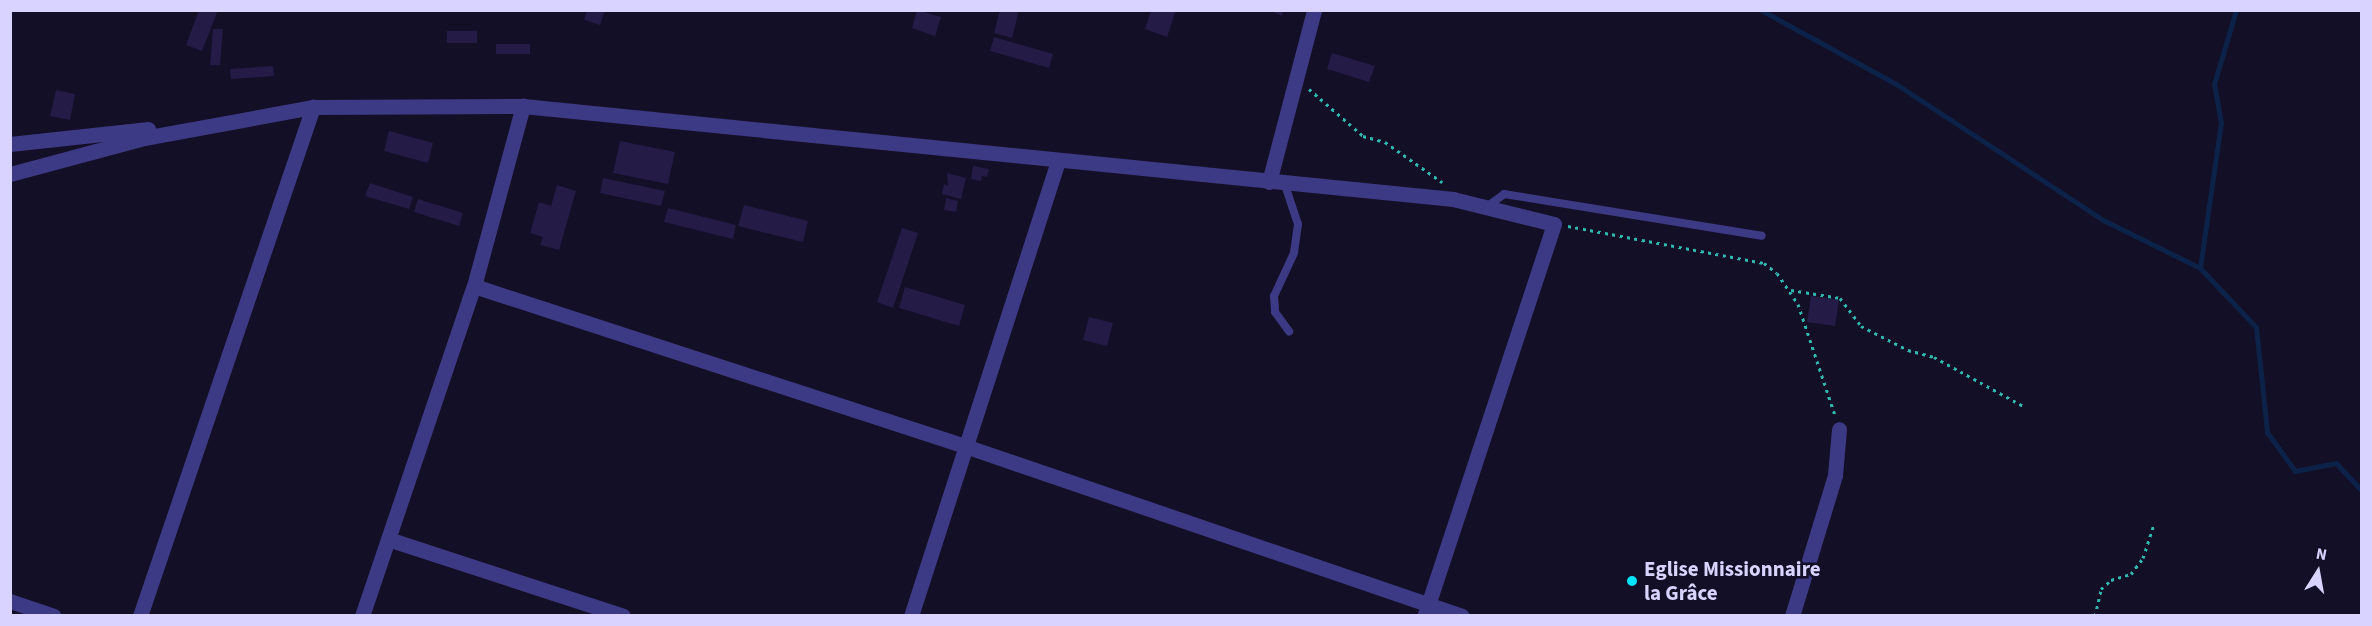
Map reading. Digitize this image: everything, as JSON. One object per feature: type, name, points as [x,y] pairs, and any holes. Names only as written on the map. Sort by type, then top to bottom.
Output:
[{"type":"street","points":[[1269,182],[1314,10]]},
{"type":"street","points":[[140,615],[313,106]]},
{"type":"street","points":[[10,144],[215,122],[313,106],[523,106],[1285,185],[1453,199],[1484,209],[1554,224],[1426,610]]},
{"type":"street","points":[[362,615],[474,286],[523,106]]},
{"type":"street","points":[[10,174],[215,122]]},
{"type":"street","points":[[911,615],[1058,160]]},
{"type":"street","points":[[474,286],[965,446],[1426,610],[1462,615]]},
{"type":"street","points":[[1792,615],[1835,475],[1839,429]]},
{"type":"street","points":[[388,539],[623,615]]},
{"type":"street","points":[[10,601],[54,615]]},
{"type":"lane","points":[[1285,185],[1298,224],[1294,253],[1274,296],[1275,312],[1289,331]]},
{"type":"lane","points":[[1484,209],[1504,194],[1762,236]]},
{"type":"path","points":[[1294,81],[1324,98],[1363,136],[1385,142],[1440,179],[1453,199]]},
{"type":"path","points":[[1554,224],[1764,263],[1791,290],[1819,357],[1839,429]]},
{"type":"path","points":[[1791,290],[1840,298],[1861,326],[1908,351],[1934,357],[2023,406]]},
{"type":"path","points":[[2095,615],[2101,590],[2111,580],[2131,574],[2143,558],[2154,525]]},
{"type":"building","points":[[199,10],[218,10],[202,51],[186,45]]},
{"type":"building","points":[[587,10],[605,10],[600,25],[584,20]]},
{"type":"building","points":[[917,10],[941,17],[935,36],[912,28]]},
{"type":"building","points":[[1000,10],[1019,10],[1012,38],[994,33]]},
{"type":"building","points":[[1151,10],[1176,10],[1167,37],[1145,29]]},
{"type":"building","points":[[1269,10],[1283,10],[1282,16]]},
{"type":"building","points":[[213,29],[223,29],[220,65],[210,65]]},
{"type":"building","points":[[447,31],[477,31],[477,43],[447,43]]},
{"type":"building","points":[[994,37],[1053,54],[1049,68],[990,51]]},
{"type":"building","points":[[496,44],[530,44],[530,54],[496,54]]},
{"type":"building","points":[[1332,53],[1375,66],[1369,82],[1327,69]]},
{"type":"building","points":[[273,66],[274,76],[231,79],[230,69]]},
{"type":"building","points":[[56,90],[75,94],[70,120],[50,116]]},
{"type":"building","points":[[389,131],[433,143],[428,163],[384,151]]},
{"type":"building","points":[[620,141],[675,152],[668,184],[613,173]]},
{"type":"building","points":[[973,166],[989,169],[987,177],[982,176],[981,181],[971,179]]},
{"type":"building","points":[[947,173],[966,178],[961,199],[942,194],[944,184],[948,186]]},
{"type":"building","points":[[603,178],[665,191],[661,206],[600,193]]},
{"type":"building","points":[[370,183],[413,197],[409,209],[365,196]]},
{"type":"building","points":[[557,185],[576,191],[559,250],[540,245],[543,237],[530,233],[539,202],[551,206]]},
{"type":"building","points":[[946,198],[958,201],[956,212],[944,210]]},
{"type":"building","points":[[418,199],[463,213],[459,226],[414,212]]},
{"type":"building","points":[[744,205],[808,221],[803,242],[738,226]]},
{"type":"building","points":[[668,208],[736,225],[733,239],[664,222]]},
{"type":"building","points":[[902,228],[918,233],[893,308],[877,302]]},
{"type":"building","points":[[905,287],[965,305],[959,326],[899,308]]},
{"type":"building","points":[[1811,296],[1839,300],[1835,326],[1807,322]]},
{"type":"building","points":[[1089,317],[1113,323],[1107,346],[1083,340]]},
{"type":"waterway","points":[[1761,10],[1896,84],[2103,220],[2200,268],[2256,327],[2267,432],[2295,471],[2336,463],[2362,491]]},
{"type":"waterway","points":[[2200,268],[2221,123],[2214,84],[2236,10]]},
{"type":"place","name":"Eglise Missionnaire la Grâce","points":[[1632,581]]}]
